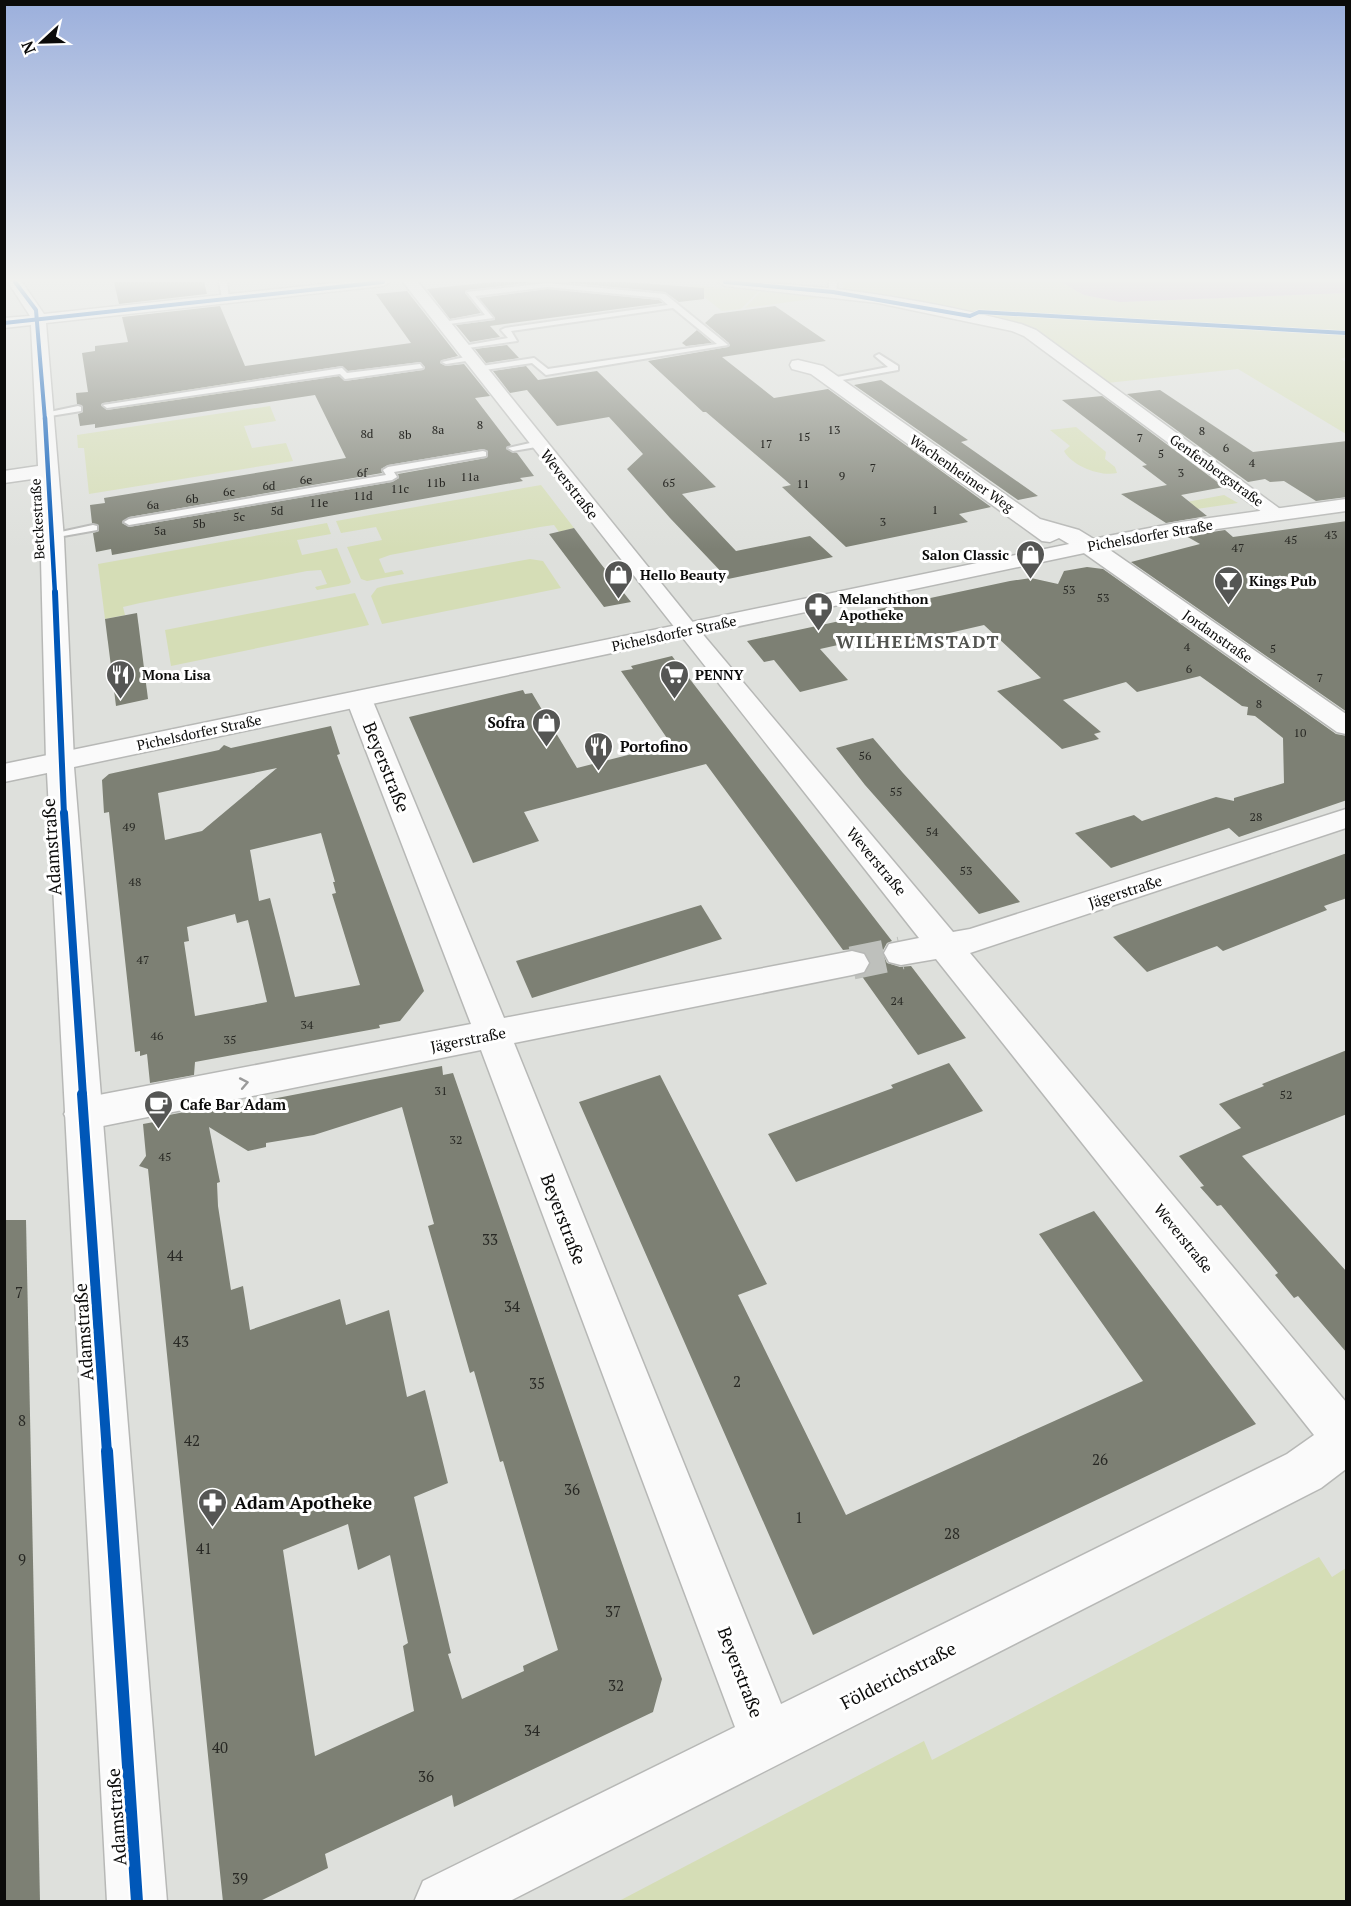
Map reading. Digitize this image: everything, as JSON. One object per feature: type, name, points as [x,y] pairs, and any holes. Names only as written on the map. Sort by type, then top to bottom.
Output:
[{"type":"street","name":"Betckestraße","points":[[41,371],[52,535],[60,761]]},
{"type":"street","name":"Weverstraße","points":[[480,371],[687,630],[1347,1439]]},
{"type":"street","name":"Wachenheimer Weg","points":[[818,371],[1034,524],[1079,548]]},
{"type":"street","name":"Genfenbergstraße","points":[[1082,371],[1277,514]]},
{"type":"street","points":[[4,477],[48,471]]},
{"type":"street","name":"Pichelsdorfer Straße","points":[[4,773],[1079,548],[1181,528],[1347,505]]},
{"type":"street","name":"Jordanstraße","points":[[1079,548],[1347,726]]},
{"type":"street","name":"Beyerstraße","points":[[359,699],[768,1740]]},
{"type":"street","name":"Adamstraße","points":[[60,761],[137,1902]]},
{"type":"street","name":"Jägerstraße","points":[[901,953],[982,938],[1347,818]]},
{"type":"street","name":"Jägerstraße","points":[[84,1114],[852,963]]},
{"type":"street","name":"Földerichstraße","points":[[444,1902],[1304,1471],[1347,1439]]},
{"type":"lane","points":[[107,405],[342,371],[345,376],[383,371]]},
{"type":"lane","points":[[831,379],[878,371]]},
{"type":"lane","points":[[44,414],[78,409]]},
{"type":"lane","points":[[513,448],[539,444]]},
{"type":"lane","points":[[129,522],[392,477],[388,470],[483,454]]},
{"type":"lane","points":[[52,535],[93,528]]},
{"type":"green space","points":[[1091,371],[1220,371],[1107,383]]},
{"type":"green space","points":[[1241,371],[1346,371],[1346,434]]},
{"type":"green space","points":[[258,376],[263,389],[115,411],[113,397]]},
{"type":"green space","points":[[270,406],[276,421],[244,426],[252,448],[286,443],[293,461],[89,494],[84,448],[78,448],[77,435]]},
{"type":"green space","points":[[1076,427],[1106,452],[1105,459],[1115,467],[1117,473],[1095,472],[1080,466],[1064,451],[1070,446],[1050,430]]},
{"type":"green space","points":[[541,485],[574,528],[559,532],[554,525],[540,527],[390,555],[379,559],[385,573],[402,570],[404,574],[367,581],[361,579],[347,547],[382,540],[376,527],[341,533],[336,521]]},
{"type":"green space","points":[[1224,495],[1238,503],[1169,513],[1160,507]]},
{"type":"green space","points":[[327,523],[331,534],[297,540],[302,555],[337,548],[351,582],[349,584],[317,590],[315,587],[327,584],[321,570],[307,571],[123,607],[125,615],[105,619],[98,564]]},
{"type":"green space","points":[[530,559],[543,561],[561,588],[382,624],[371,596],[377,588],[384,586]]},
{"type":"green space","points":[[355,593],[369,625],[171,666],[165,630]]},
{"type":"green space","points":[[1319,1557],[1332,1577],[1346,1568],[1346,1901],[619,1901],[924,1741],[932,1760]]},
{"type":"building","points":[[85,371],[310,371],[103,403],[101,405],[107,410],[339,376],[345,381],[416,371],[470,371],[490,396],[475,398],[511,445],[506,449],[517,453],[534,476],[520,478],[523,481],[112,555],[111,549],[96,552],[93,533],[99,531],[99,526],[92,523],[90,505],[105,503],[104,498],[346,458],[315,395],[95,428],[95,424],[80,426],[78,414],[83,412],[83,407],[77,404],[76,393],[88,392]],"holes":[[[483,449],[488,451],[486,458],[398,474],[399,478],[392,482],[129,527],[122,523],[129,517],[382,473],[381,469],[388,465]]]},
{"type":"building","points":[[493,371],[530,371],[538,380],[597,371],[716,487],[682,494],[736,551],[810,536],[833,557],[728,579],[627,469],[643,454],[609,417],[557,426],[527,390],[510,393]]},
{"type":"building","points":[[659,371],[740,371],[774,398],[828,389],[991,507],[959,514],[968,522],[846,547],[782,487],[791,485],[706,412],[703,412]]},
{"type":"building","points":[[881,380],[968,440],[961,442],[1038,496],[1018,500],[854,385]]},
{"type":"building","points":[[1160,390],[1253,452],[1347,441],[1347,497],[1316,501],[1284,481],[1270,482],[1265,479],[1248,482],[1127,394]]},
{"type":"building","points":[[1102,396],[1224,487],[1181,495],[1207,516],[1166,523],[1121,494],[1167,485],[1142,466],[1147,465],[1062,400]]},
{"type":"building","points":[[1347,521],[1347,712],[1131,562],[1200,544],[1186,536],[1225,530],[1233,537]]},
{"type":"building","points":[[574,528],[631,602],[604,607],[549,534]]},
{"type":"building","points":[[1087,567],[1103,569],[1336,734],[1347,736],[1347,800],[1239,837],[1229,828],[1111,868],[1075,833],[1134,815],[1142,821],[1216,797],[1234,801],[1234,798],[1284,783],[1283,738],[1255,716],[1247,715],[1248,707],[1242,706],[1200,676],[1137,692],[1126,682],[1063,700],[1101,732],[1094,734],[1099,739],[1062,749],[997,691],[1041,678],[984,625],[893,646],[883,635],[820,649],[848,680],[800,692],[774,660],[764,662],[747,641],[849,619],[846,616],[1010,581],[1031,578],[1058,584],[1064,571]]},
{"type":"building","points":[[137,613],[148,699],[116,706],[105,619]]},
{"type":"building","points":[[672,656],[892,941],[887,943],[882,952],[887,963],[900,967],[911,966],[966,1038],[918,1055],[861,975],[866,973],[871,964],[866,953],[853,949],[843,950],[706,764],[524,812],[539,841],[473,863],[409,717],[523,690],[525,694],[532,693],[577,768],[671,744],[621,671],[633,669],[631,666]]},
{"type":"building","points":[[331,726],[340,754],[337,755],[424,991],[400,1021],[379,1025],[380,1028],[195,1062],[194,1075],[150,1083],[147,1054],[140,1056],[140,1051],[135,1052],[109,812],[104,813],[102,780],[109,774],[219,750],[224,745],[231,748]],"holes":[[[277,768],[202,831],[165,840],[158,793]],[[321,833],[335,882],[333,882],[336,893],[332,894],[360,985],[295,997],[270,898],[259,901],[250,850]],[[235,914],[237,923],[248,920],[267,1002],[195,1016],[184,942],[189,941],[187,927]]]},
{"type":"building","points":[[873,738],[1020,902],[979,914],[865,785],[836,748]]},
{"type":"building","points":[[1347,853],[1347,898],[1324,906],[1327,910],[1223,951],[1217,946],[1147,972],[1113,937]]},
{"type":"building","points":[[701,905],[722,939],[532,998],[516,961]]},
{"type":"building","points":[[1347,1050],[1347,1114],[1242,1156],[1347,1272],[1347,1353],[1298,1296],[1294,1298],[1275,1275],[1278,1273],[1221,1205],[1217,1206],[1200,1187],[1204,1186],[1179,1156],[1241,1128],[1219,1104]]},
{"type":"building","points":[[949,1063],[983,1111],[796,1182],[768,1134],[893,1088],[891,1085]]},
{"type":"building","points":[[442,1066],[443,1075],[453,1073],[662,1679],[653,1712],[454,1807],[452,1795],[325,1854],[328,1868],[258,1902],[223,1902],[148,1169],[139,1166],[146,1156],[143,1124],[154,1122],[153,1118],[221,1106],[225,1108]],"holes":[[[402,1107],[434,1224],[428,1226],[470,1373],[474,1371],[500,1462],[503,1461],[558,1650],[523,1666],[524,1671],[462,1699],[448,1654],[451,1653],[414,1497],[448,1483],[425,1390],[407,1397],[389,1310],[346,1325],[340,1299],[250,1330],[243,1286],[231,1290],[218,1206],[217,1183],[220,1182],[209,1127],[248,1151],[266,1147],[266,1143],[314,1135]],[[348,1524],[358,1570],[390,1555],[408,1643],[403,1646],[414,1711],[315,1756],[283,1550]]]},
{"type":"building","points":[[660,1075],[767,1284],[738,1295],[846,1515],[1143,1381],[1039,1234],[1094,1211],[1256,1424],[813,1635],[579,1102]]},
{"type":"building","points":[[4,1220],[26,1220],[40,1902],[4,1902]]},
{"type":"tunnel","points":[[852,963],[901,953]]},
{"type":"cycle path","points":[[41,371],[53,539],[60,761],[137,1902]]},
{"type":"place","name":"Salon Classic","points":[[1030,580]]},
{"type":"place","name":"Hello Beauty","points":[[619,600]]},
{"type":"place","name":"Kings Pub","points":[[1228,606]]},
{"type":"place","name":"Melanchthon Apotheke","points":[[818,632]]},
{"type":"place","name":"Mona Lisa","points":[[121,700]]},
{"type":"place","name":"PENNY","points":[[674,700]]},
{"type":"place","name":"Sofra","points":[[546,748]]},
{"type":"place","name":"Portofino","points":[[599,772]]},
{"type":"place","name":"Cafe Bar Adam","points":[[159,1130]]},
{"type":"place","name":"Adam Apotheke","points":[[213,1528]]},
{"type":"district","name":"WILHELMSTADT","points":[[918,641]]}]
